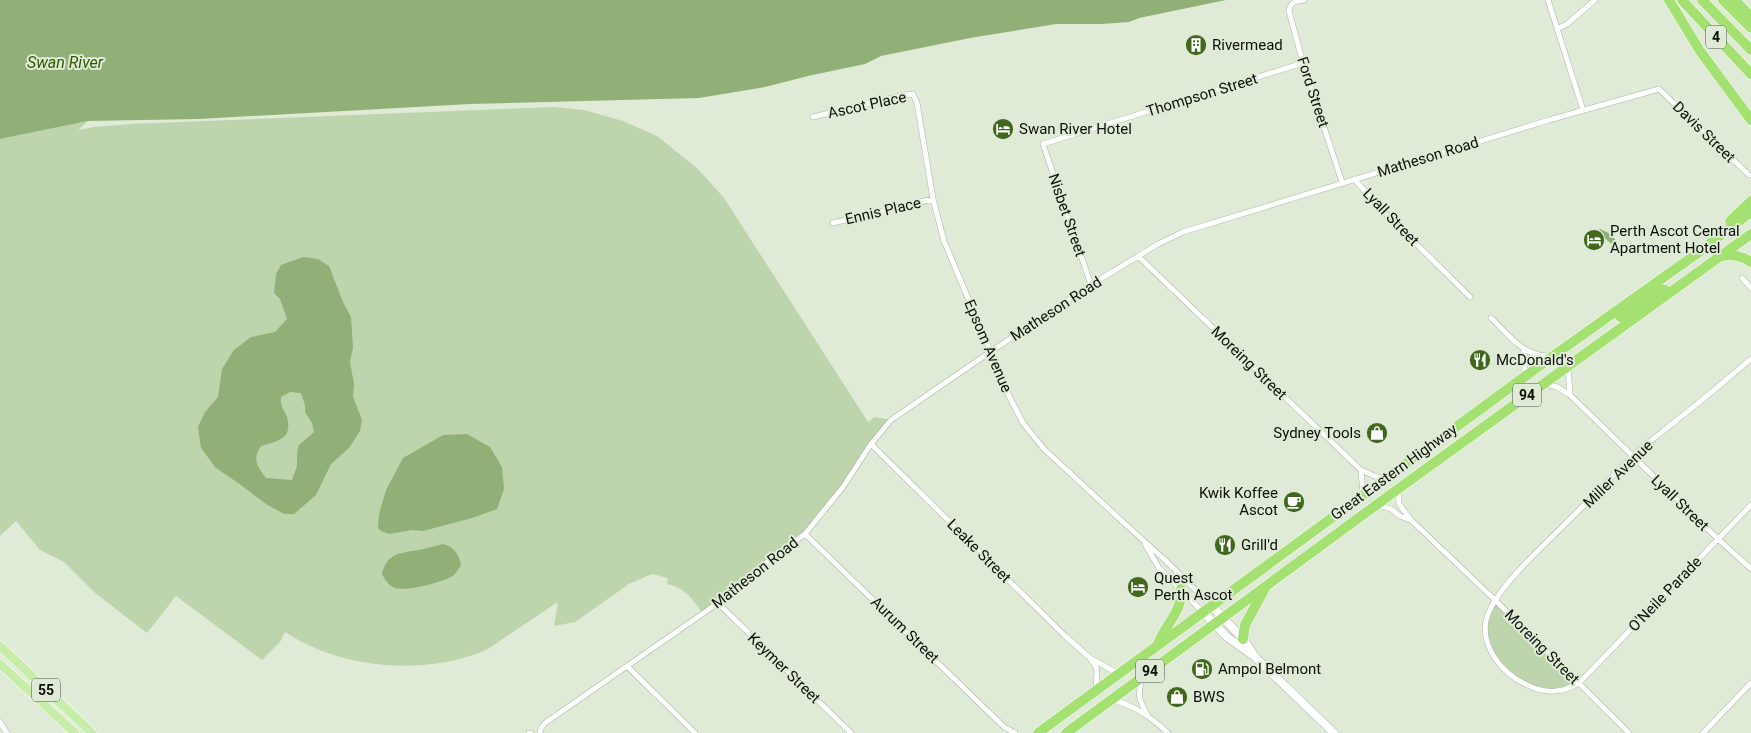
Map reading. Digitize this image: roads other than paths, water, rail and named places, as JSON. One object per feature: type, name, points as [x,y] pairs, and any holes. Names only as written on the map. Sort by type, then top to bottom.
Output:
[{"type":"highway","points":[[1669,0],[1700,51],[1751,120]]},
{"type":"highway","name":"4","points":[[1682,0],[1751,74]]},
{"type":"highway","points":[[1702,0],[1751,50]]},
{"type":"highway","name":"4","points":[[1723,0],[1751,28]]},
{"type":"highway","points":[[1735,0],[1751,17]]},
{"type":"highway","points":[[1696,255],[1751,201]]},
{"type":"highway","name":"Great Eastern Highway","points":[[1038,733],[1525,376],[1696,255],[1751,212]]},
{"type":"highway","name":"Great Eastern Highway","points":[[1066,733],[1376,505],[1751,234]]},
{"type":"highway","points":[[1720,256],[1739,256],[1751,262]]},
{"type":"highway","name":"94","points":[[1584,335],[1600,331],[1660,289],[1665,290],[1666,295]]},
{"type":"highway","name":"94","points":[[1432,445],[1433,453],[1440,455],[1507,405],[1522,399]]},
{"type":"highway","points":[[1243,639],[1245,625],[1267,585]]},
{"type":"highway","points":[[1158,645],[1161,635],[1180,606],[1182,599],[1181,589]]},
{"type":"main road","name":"55","points":[[0,646],[92,733]]},
{"type":"main road","name":"55","points":[[0,664],[74,733]]},
{"type":"street","name":"Ford Street","points":[[1304,0],[1293,2],[1289,11],[1303,63],[1342,182]]},
{"type":"street","points":[[1548,0],[1583,110]]},
{"type":"street","points":[[1557,29],[1567,24],[1595,0]]},
{"type":"street","name":"Thompson Street","points":[[1043,144],[1303,63]]},
{"type":"street","name":"Matheson Road","points":[[540,733],[545,723],[718,603],[777,554],[805,534],[843,487],[871,444],[892,420],[990,352],[1158,244],[1183,232],[1342,182],[1659,89]]},
{"type":"street","name":"Davis Street","points":[[1659,89],[1749,176]]},
{"type":"street","name":"Ascot Place","points":[[813,117],[904,95],[913,94],[917,103]]},
{"type":"street","name":"Epsom Avenue","points":[[917,103],[933,199],[944,241],[1009,396],[1023,423],[1044,448],[1224,617],[1243,639],[1254,656]]},
{"type":"street","name":"Nisbet Street","points":[[1043,144],[1091,286]]},
{"type":"street","name":"Lyall Street","points":[[1354,179],[1384,212],[1470,296]]},
{"type":"street","name":"Ennis Place","points":[[833,223],[933,199]]},
{"type":"street","name":"Moreing Street","points":[[1138,256],[1361,470],[1377,478],[1385,479]]},
{"type":"street","points":[[1742,278],[1751,288]]},
{"type":"street","points":[[1491,318],[1524,350],[1540,356],[1553,356]]},
{"type":"street","points":[[1524,350],[1525,376]]},
{"type":"street","name":"Miller Avenue","points":[[1579,683],[1566,690],[1544,690],[1522,683],[1502,668],[1492,652],[1486,637],[1486,620],[1495,600],[1523,566],[1632,456],[1751,359]]},
{"type":"street","points":[[1568,366],[1570,395]]},
{"type":"street","name":"Lyall Street","points":[[1543,384],[1557,387],[1570,395],[1750,569]]},
{"type":"street","name":"Leake Street","points":[[871,444],[1064,635],[1089,657],[1119,674]]},
{"type":"street","points":[[1361,470],[1363,495]]},
{"type":"street","name":"Moreing Street","points":[[1398,489],[1399,504],[1411,520],[1629,733]]},
{"type":"street","name":"Moreing Street","points":[[1376,505],[1391,509],[1400,516],[1411,520]]},
{"type":"street","name":"O'Neile Parade","points":[[1579,683],[1751,505]]},
{"type":"street","name":"Aurum Street","points":[[805,534],[1004,727],[1015,733]]},
{"type":"street","name":"Epsom Avenue","points":[[1144,542],[1159,568],[1214,624],[1227,637],[1254,656],[1334,733]]},
{"type":"street","name":"Keymer Street","points":[[718,603],[850,733]]},
{"type":"street","points":[[1089,657],[1097,672],[1096,691]]},
{"type":"street","points":[[627,666],[695,733]]},
{"type":"street","points":[[1142,676],[1138,692],[1139,702],[1148,715]]},
{"type":"street","points":[[1703,733],[1751,683]]},
{"type":"street","points":[[1112,699],[1131,705],[1148,715],[1168,733]]},
{"type":"street","points":[[0,722],[8,733]]},
{"type":"street","points":[[1004,727],[1005,733]]},
{"type":"water","name":"Swan River","points":[[0,0],[1226,0],[1139,18],[1129,22],[1056,24],[970,38],[881,56],[865,64],[765,87],[699,98],[470,104],[198,119],[88,121],[0,139]]},
{"type":"water","points":[[1600,229],[1611,234],[1616,241],[1613,245],[1597,232]]},
{"type":"water","points":[[303,257],[318,259],[329,266],[351,317],[353,348],[350,362],[354,384],[353,397],[362,420],[360,431],[349,448],[331,464],[316,495],[294,514],[284,514],[266,504],[216,468],[201,448],[198,427],[205,412],[218,397],[222,369],[234,350],[251,337],[275,332],[287,319],[280,299],[274,293],[276,274],[281,265]],"holes":[[[290,392],[301,393],[305,412],[312,423],[314,432],[299,445],[297,466],[292,480],[266,478],[260,470],[256,459],[258,451],[261,446],[283,438],[286,435],[288,424],[281,397]]]},
{"type":"water","points":[[467,434],[490,447],[502,467],[504,489],[497,509],[472,518],[423,531],[412,530],[389,534],[381,531],[378,528],[379,514],[386,490],[403,458],[443,435]]},
{"type":"water","points":[[443,544],[455,552],[461,565],[454,575],[449,578],[425,586],[400,589],[391,586],[382,574],[387,562],[395,555]]},
{"type":"place","name":"Rivermead","points":[[1196,45]]},
{"type":"place","name":"Swan River Hotel","points":[[1003,129]]},
{"type":"place","name":"Perth Ascot Central Apartment Hotel","points":[[1594,240]]},
{"type":"place","name":"McDonald's","points":[[1480,360]]},
{"type":"place","name":"Sydney Tools","points":[[1377,433]]},
{"type":"place","name":"Kwik Koffee Ascot","points":[[1294,502]]},
{"type":"place","name":"Grill'd","points":[[1225,545]]},
{"type":"place","name":"Quest Perth Ascot","points":[[1138,587]]},
{"type":"place","name":"Ampol Belmont","points":[[1202,669]]},
{"type":"place","name":"BWS","points":[[1177,697]]}]
